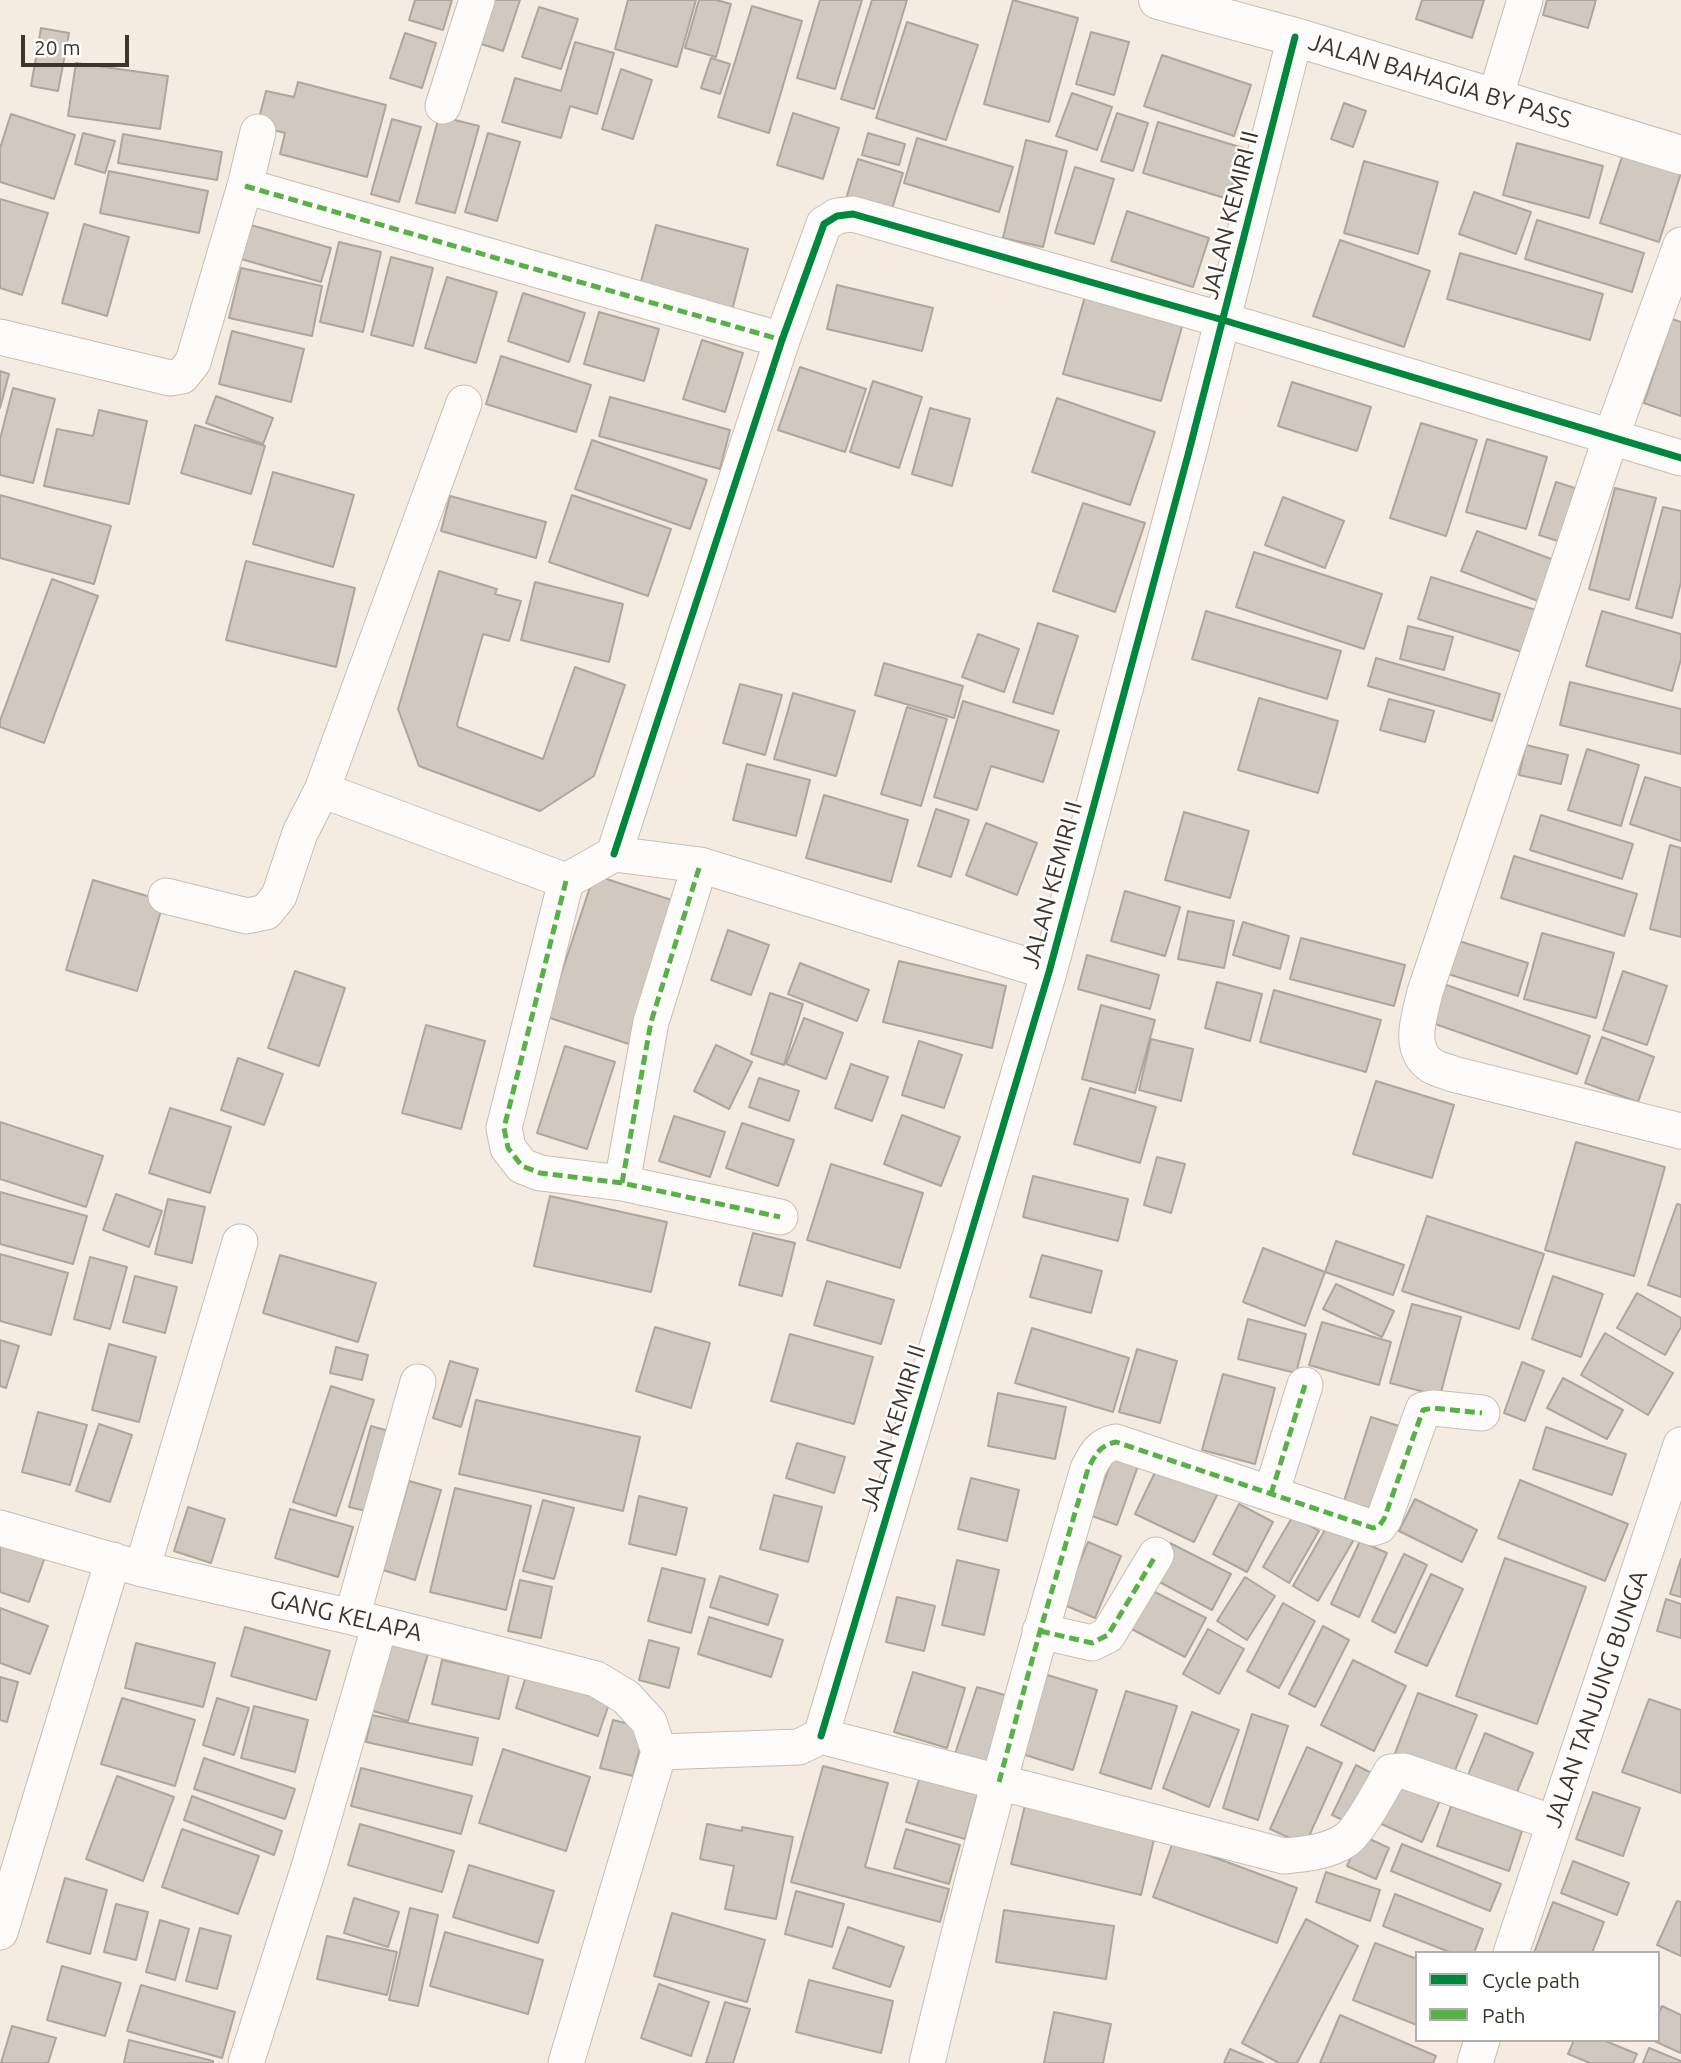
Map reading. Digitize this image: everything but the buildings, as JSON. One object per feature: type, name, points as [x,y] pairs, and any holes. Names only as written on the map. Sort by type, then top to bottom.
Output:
[{"type":"main road","name":"JALAN BAHAGIA BY PASS","points":[[1157,0],[1295,37],[1681,155]]},
{"type":"street","points":[[443,106],[477,0]]},
{"type":"street","points":[[1495,98],[1525,0]]},
{"type":"street","name":"JALAN KEMIRI II","points":[[821,1736],[1049,972],[1223,320],[1295,37]]},
{"type":"street","points":[[0,337],[170,378],[182,376],[193,362],[245,186],[258,132]]},
{"type":"street","points":[[245,186],[782,340]]},
{"type":"street","points":[[614,854],[782,340],[824,224],[837,216],[853,214],[1223,320],[1681,458]]},
{"type":"street","points":[[1681,245],[1611,437],[1425,992],[1415,1038],[1424,1058],[1431,1066],[1453,1074],[1681,1131]]},
{"type":"street","points":[[166,896],[247,916],[267,912],[279,896],[300,833],[322,789],[464,403]]},
{"type":"street","points":[[322,789],[566,881]]},
{"type":"street","points":[[780,1217],[622,1182],[540,1173],[522,1166],[508,1148],[504,1128],[566,881],[614,854],[700,865],[1049,972]]},
{"type":"street","points":[[622,1182],[650,1022],[700,865]]},
{"type":"street","points":[[0,1931],[240,1242]]},
{"type":"street","points":[[246,2063],[310,1864],[418,1382]]},
{"type":"street","points":[[1271,1494],[1305,1385]]},
{"type":"street","points":[[927,2063],[1040,1631],[1088,1469],[1098,1450],[1116,1442],[1373,1528],[1379,1526],[1384,1519],[1423,1410],[1433,1408],[1482,1413]]},
{"type":"street","name":"JALAN TANJUNG BUNGA","points":[[1512,1951],[1681,1446]]},
{"type":"street","name":"GANG KELAPA","points":[[0,1528],[128,1565],[366,1620],[596,1679],[626,1697],[649,1722],[659,1752]]},
{"type":"street","points":[[1040,1631],[1091,1643],[1108,1635],[1156,1555]]},
{"type":"street","points":[[566,2063],[659,1752],[799,1747],[821,1736],[1284,1856],[1329,1849],[1349,1838],[1391,1772],[1404,1771],[1554,1823]]},
{"type":"street","points":[[1475,2063],[1481,2042]]},
{"type":"marked path","points":[[245,186],[782,340]]},
{"type":"marked path","points":[[622,1183],[651,1022],[700,865]]},
{"type":"marked path","points":[[566,881],[504,1128],[508,1148],[522,1166],[540,1173],[622,1183],[780,1217]]},
{"type":"marked path","points":[[1271,1494],[1305,1385]]},
{"type":"marked path","points":[[999,1782],[1088,1469],[1102,1448],[1116,1442],[1373,1528],[1379,1526],[1384,1519],[1423,1410],[1433,1408],[1482,1413]]},
{"type":"marked path","points":[[1040,1631],[1092,1643],[1108,1635],[1156,1555]]},
{"type":"cycle path","points":[[821,1736],[1049,972],[1188,455],[1295,37]]},
{"type":"cycle path","points":[[614,854],[782,340],[824,224],[837,216],[853,214],[1223,320],[1681,458]]}]
